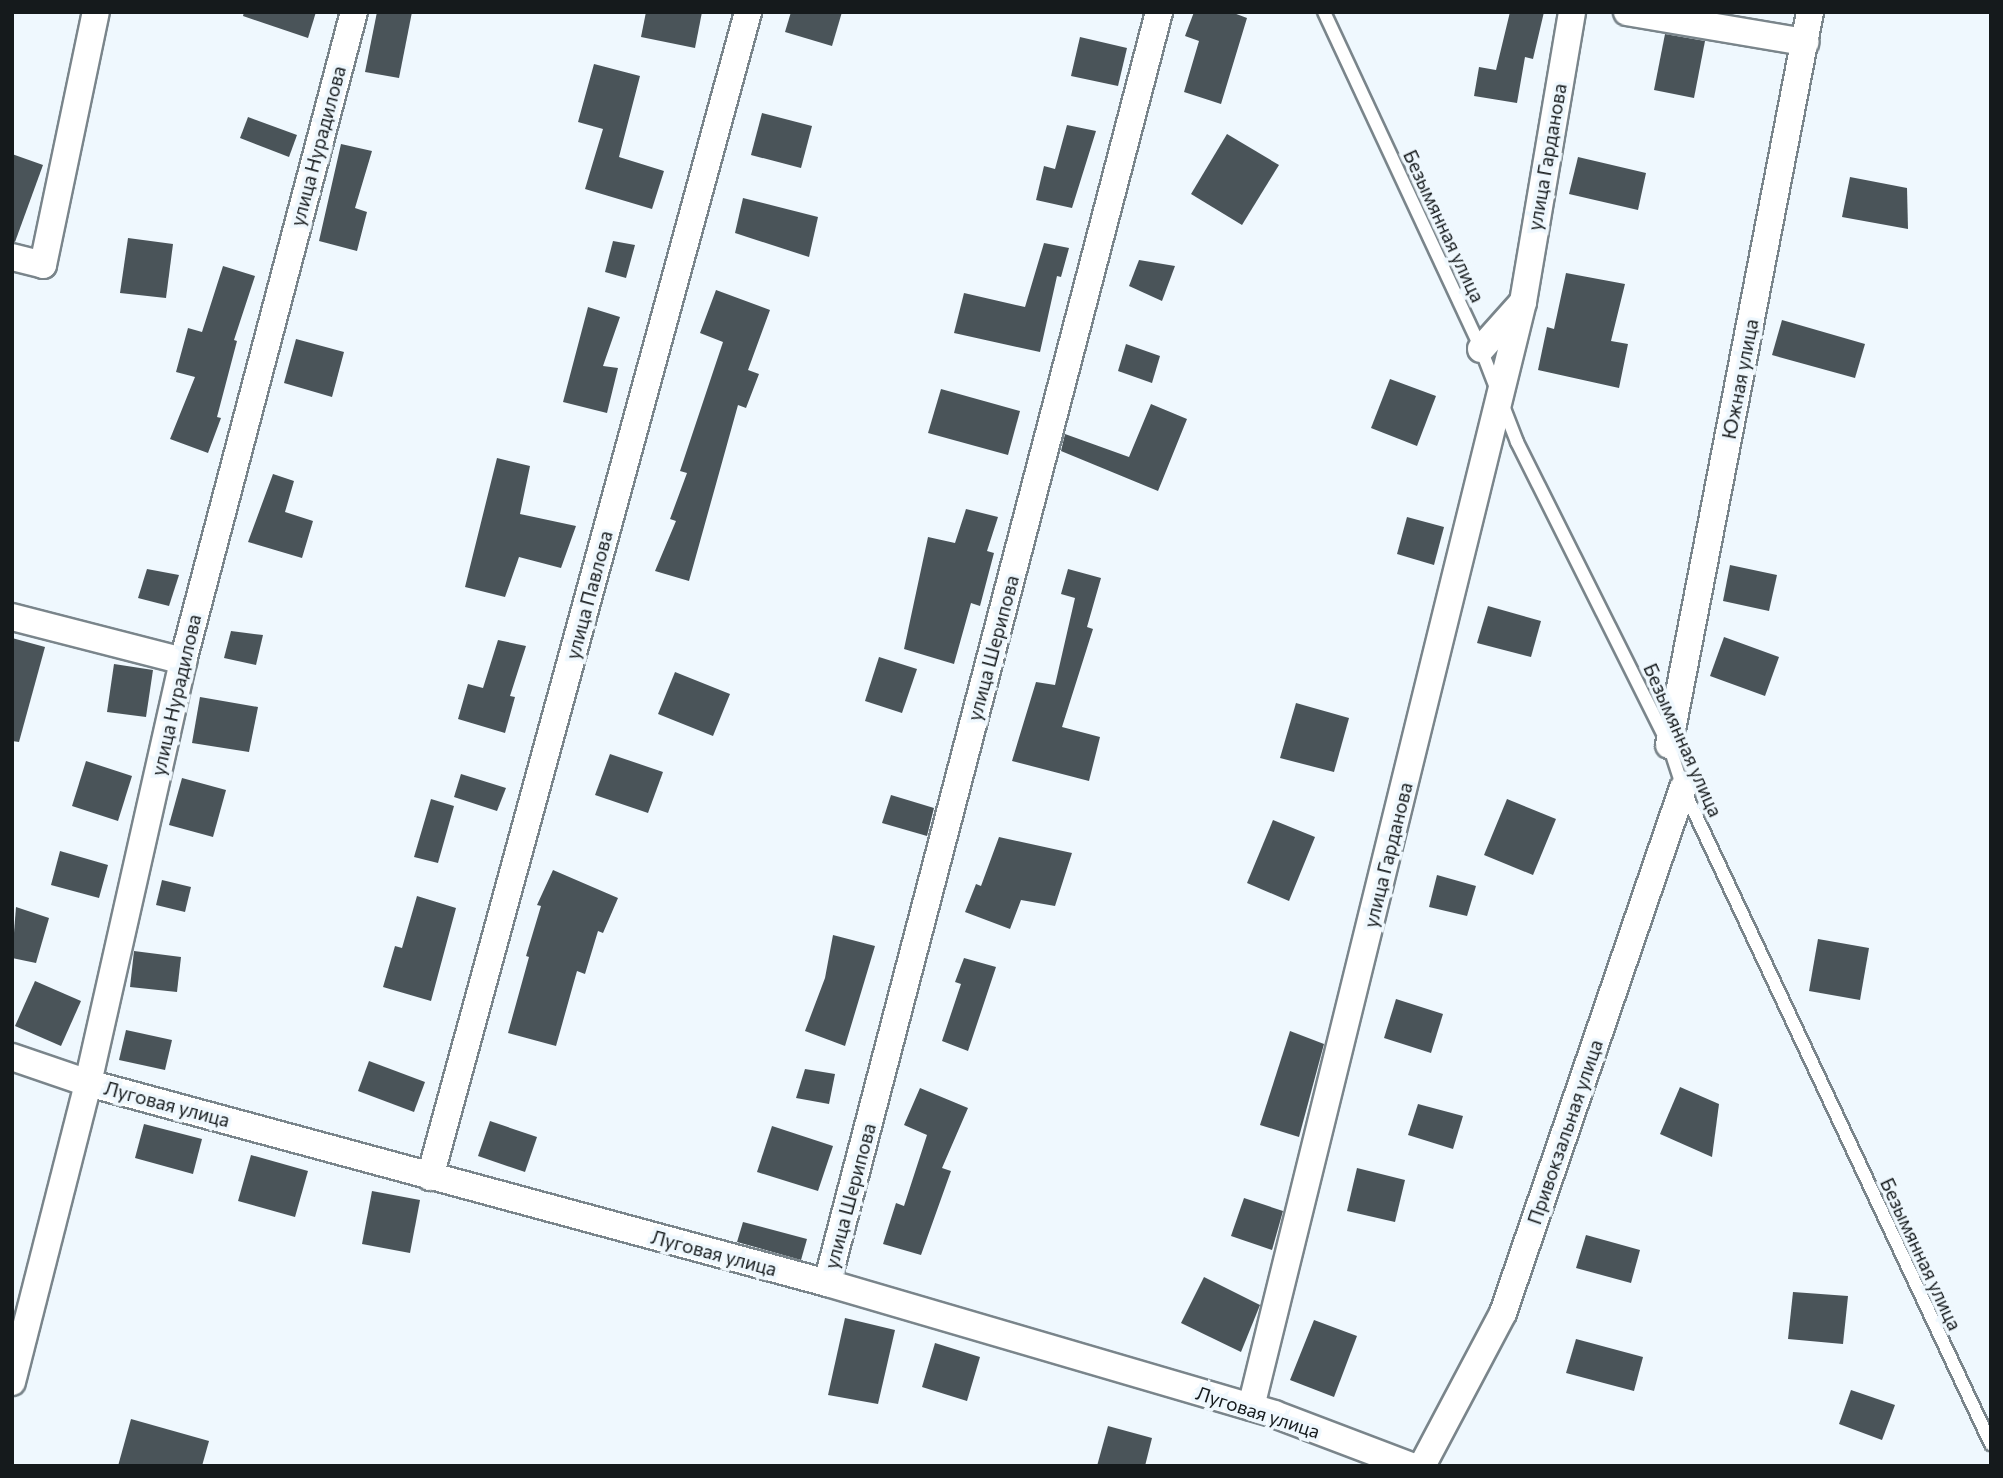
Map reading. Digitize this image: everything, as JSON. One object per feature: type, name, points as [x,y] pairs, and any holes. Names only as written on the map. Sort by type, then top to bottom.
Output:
[{"type":"street","points":[[12,257],[43,265],[96,12]]},
{"type":"street","name":"улица Нурадилова","points":[[12,1382],[88,1083],[183,661],[354,12]]},
{"type":"street","name":"улица Павлова","points":[[430,1177],[748,12]]},
{"type":"street","name":"улица Шерипова","points":[[827,1283],[1159,12]]},
{"type":"street","name":"улица Гарданова","points":[[1251,1407],[1500,400],[1522,302],[1572,12]]},
{"type":"street","points":[[1627,12],[1805,42]]},
{"type":"street","name":"Южная улица","points":[[1669,745],[1810,12]]},
{"type":"street","points":[[1481,349],[1522,302]]},
{"type":"street","points":[[12,617],[183,661]]},
{"type":"street","name":"Привокзальная улица","points":[[1422,1466],[1503,1313],[1683,788]]},
{"type":"street","name":"Луговая улица","points":[[12,1057],[88,1083],[827,1283],[1251,1407],[1410,1466]]},
{"type":"lane","name":"Безымянная улица","points":[[1324,12],[1481,349],[1517,442],[1669,745],[1683,788],[1991,1444]]},
{"type":"building","points":[[244,12],[316,12],[308,38],[243,16]]},
{"type":"building","points":[[377,12],[412,12],[399,78],[365,72]]},
{"type":"building","points":[[646,12],[702,12],[695,48],[641,37]]},
{"type":"building","points":[[791,12],[842,12],[832,46],[785,32]]},
{"type":"building","points":[[1194,12],[1231,12],[1247,18],[1221,104],[1184,92],[1199,41],[1185,36]]},
{"type":"building","points":[[1510,12],[1544,12],[1533,59],[1525,57],[1517,103],[1474,96],[1479,67],[1496,70]]},
{"type":"building","points":[[1665,34],[1705,41],[1694,98],[1654,90]]},
{"type":"building","points":[[1080,37],[1127,48],[1118,86],[1071,76]]},
{"type":"building","points":[[594,64],[640,76],[619,157],[664,171],[652,209],[585,189],[603,129],[578,122]]},
{"type":"building","points":[[762,113],[812,126],[801,168],[751,155]]},
{"type":"building","points":[[248,117],[297,135],[289,157],[240,138]]},
{"type":"building","points":[[1067,125],[1096,131],[1072,208],[1036,200],[1044,166],[1055,169]]},
{"type":"building","points":[[1227,134],[1279,165],[1242,225],[1191,194]]},
{"type":"building","points":[[341,144],[372,151],[355,208],[367,212],[357,251],[319,241]]},
{"type":"building","points":[[12,154],[43,165],[15,242],[12,241]]},
{"type":"building","points":[[1578,157],[1646,173],[1638,210],[1569,194]]},
{"type":"building","points":[[1850,177],[1907,188],[1908,229],[1842,217]]},
{"type":"building","points":[[743,198],[818,217],[809,257],[735,233]]},
{"type":"building","points":[[128,238],[173,244],[166,298],[120,293]]},
{"type":"building","points":[[613,241],[635,245],[626,278],[605,272]]},
{"type":"building","points":[[1044,243],[1069,248],[1061,277],[1057,276],[1040,352],[954,333],[964,293],[1025,307]]},
{"type":"building","points":[[1139,260],[1175,266],[1162,301],[1129,286]]},
{"type":"building","points":[[223,266],[255,276],[234,340],[237,341],[217,417],[221,418],[208,453],[170,439],[195,377],[176,372],[188,328],[202,332]]},
{"type":"building","points":[[1566,273],[1625,284],[1611,341],[1628,344],[1619,388],[1538,370],[1547,327],[1554,329]]},
{"type":"building","points":[[716,290],[770,310],[748,370],[759,374],[746,408],[738,405],[689,581],[655,571],[676,521],[670,519],[687,473],[680,471],[723,342],[700,333]]},
{"type":"building","points":[[588,307],[620,317],[603,366],[618,368],[607,413],[563,402]]},
{"type":"building","points":[[1782,320],[1865,344],[1855,378],[1772,355]]},
{"type":"building","points":[[296,339],[344,352],[332,397],[284,383]]},
{"type":"building","points":[[1126,344],[1160,356],[1152,383],[1118,371]]},
{"type":"building","points":[[1390,379],[1436,396],[1417,446],[1371,428]]},
{"type":"building","points":[[941,389],[1020,411],[1008,455],[928,433]]},
{"type":"building","points":[[1151,404],[1187,419],[1158,491],[1061,451],[1065,434],[1129,457]]},
{"type":"building","points":[[497,458],[530,466],[520,514],[576,526],[561,568],[519,557],[505,597],[465,587]]},
{"type":"building","points":[[273,474],[294,481],[285,512],[313,521],[302,558],[248,542]]},
{"type":"building","points":[[966,509],[998,517],[987,551],[994,553],[980,606],[971,603],[954,664],[904,649],[928,537],[955,543]]},
{"type":"building","points":[[1407,517],[1444,527],[1434,565],[1397,554]]},
{"type":"building","points":[[1730,565],[1777,575],[1769,611],[1723,601]]},
{"type":"building","points":[[147,569],[179,575],[169,606],[138,598]]},
{"type":"building","points":[[1068,569],[1101,578],[1087,627],[1093,629],[1062,727],[1100,737],[1089,781],[1012,761],[1036,682],[1055,685],[1075,598],[1061,594]]},
{"type":"building","points":[[1488,606],[1541,621],[1531,657],[1477,643]]},
{"type":"building","points":[[231,631],[263,635],[256,665],[224,658]]},
{"type":"building","points":[[1724,637],[1779,657],[1765,696],[1710,676]]},
{"type":"building","points":[[12,638],[45,647],[19,742],[12,741]]},
{"type":"building","points":[[498,640],[526,646],[510,696],[515,697],[505,733],[458,719],[468,684],[483,688]]},
{"type":"building","points":[[879,657],[917,669],[902,713],[865,701]]},
{"type":"building","points":[[114,664],[153,670],[146,717],[107,712]]},
{"type":"building","points":[[675,672],[730,694],[713,736],[658,714]]},
{"type":"building","points":[[200,697],[258,707],[249,752],[192,743]]},
{"type":"building","points":[[1296,703],[1349,718],[1334,772],[1280,758]]},
{"type":"building","points":[[610,754],[663,772],[648,813],[595,795]]},
{"type":"building","points":[[86,761],[132,776],[118,821],[72,806]]},
{"type":"building","points":[[461,774],[506,788],[497,811],[454,797]]},
{"type":"building","points":[[182,778],[226,790],[213,837],[169,825]]},
{"type":"building","points":[[891,795],[934,808],[927,836],[882,823]]},
{"type":"building","points":[[431,799],[454,806],[438,863],[414,857]]},
{"type":"building","points":[[1507,799],[1556,819],[1533,875],[1484,855]]},
{"type":"building","points":[[1273,820],[1315,837],[1289,901],[1247,883]]},
{"type":"building","points":[[999,837],[1072,853],[1055,906],[1021,900],[1010,929],[965,912],[976,884],[981,886]]},
{"type":"building","points":[[60,851],[108,865],[99,898],[51,885]]},
{"type":"building","points":[[553,870],[618,898],[603,933],[598,931],[585,974],[577,971],[556,1046],[508,1033],[541,906],[537,905]]},
{"type":"building","points":[[1437,875],[1476,886],[1467,916],[1429,907]]},
{"type":"building","points":[[162,880],[191,887],[185,912],[156,905]]},
{"type":"building","points":[[417,896],[456,908],[431,1001],[383,987],[395,946],[402,948]]},
{"type":"building","points":[[16,907],[49,918],[36,963],[12,958]]},
{"type":"building","points":[[833,935],[875,946],[845,1046],[805,1031],[825,978]]},
{"type":"building","points":[[1818,939],[1869,948],[1860,1000],[1809,991]]},
{"type":"building","points":[[134,951],[181,957],[177,992],[130,987]]},
{"type":"building","points":[[964,958],[996,967],[968,1051],[942,1041],[961,984],[955,982]]},
{"type":"building","points":[[35,981],[81,1001],[61,1046],[15,1026]]},
{"type":"building","points":[[1396,999],[1443,1014],[1431,1053],[1384,1038]]},
{"type":"building","points":[[126,1030],[172,1040],[165,1070],[119,1060]]},
{"type":"building","points":[[1290,1031],[1324,1044],[1299,1137],[1260,1125]]},
{"type":"building","points":[[369,1061],[425,1082],[414,1112],[358,1091]]},
{"type":"building","points":[[805,1069],[835,1074],[829,1104],[796,1098]]},
{"type":"building","points":[[1680,1087],[1719,1104],[1712,1157],[1660,1134]]},
{"type":"building","points":[[920,1088],[968,1108],[942,1168],[951,1171],[921,1255],[883,1244],[896,1203],[904,1206],[927,1135],[904,1125]]},
{"type":"building","points":[[1418,1104],[1463,1116],[1453,1149],[1408,1135]]},
{"type":"building","points":[[490,1121],[537,1137],[525,1172],[478,1156]]},
{"type":"building","points":[[144,1124],[202,1139],[193,1174],[135,1158]]},
{"type":"building","points":[[772,1126],[833,1146],[818,1191],[757,1172]]},
{"type":"building","points":[[251,1155],[308,1171],[295,1217],[238,1201]]},
{"type":"building","points":[[1357,1168],[1405,1180],[1395,1222],[1347,1211]]},
{"type":"building","points":[[372,1191],[420,1200],[410,1253],[362,1244]]},
{"type":"building","points":[[1244,1198],[1283,1211],[1272,1250],[1231,1236]]},
{"type":"building","points":[[743,1222],[807,1239],[801,1260],[737,1242]]},
{"type":"building","points":[[1586,1235],[1640,1250],[1631,1283],[1576,1268]]},
{"type":"building","points":[[1204,1277],[1260,1305],[1241,1352],[1181,1323]]},
{"type":"building","points":[[1793,1292],[1848,1296],[1843,1344],[1788,1339]]},
{"type":"building","points":[[845,1318],[895,1330],[878,1404],[828,1395]]},
{"type":"building","points":[[1314,1320],[1357,1336],[1334,1397],[1290,1380]]},
{"type":"building","points":[[1576,1339],[1643,1357],[1634,1391],[1566,1373]]},
{"type":"building","points":[[935,1343],[980,1357],[967,1401],[922,1387]]},
{"type":"building","points":[[1851,1390],[1895,1405],[1882,1440],[1839,1424]]},
{"type":"building","points":[[131,1419],[209,1441],[202,1466],[118,1466]]},
{"type":"building","points":[[1108,1426],[1152,1438],[1145,1466],[1097,1466]]}]
